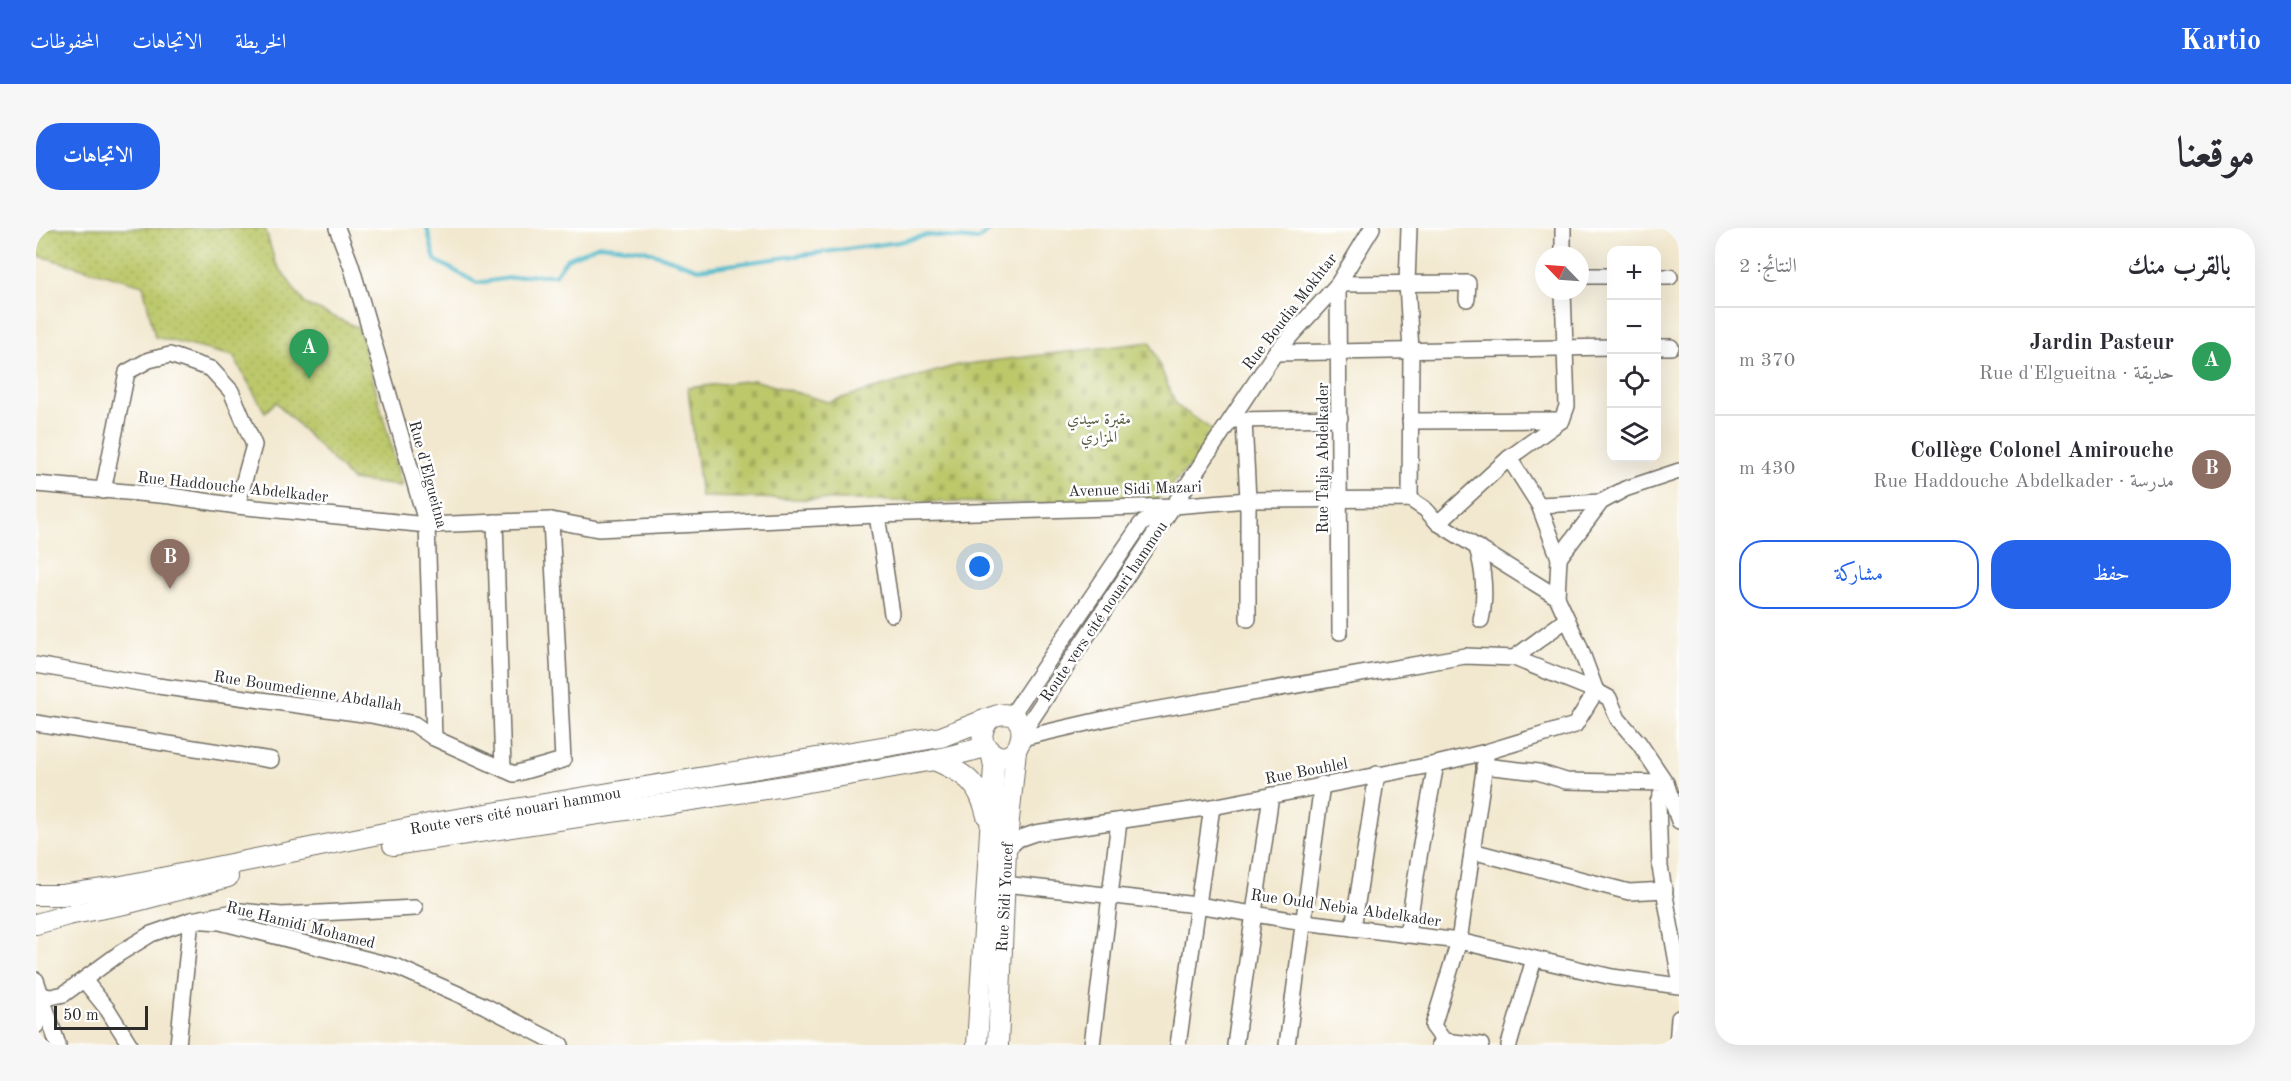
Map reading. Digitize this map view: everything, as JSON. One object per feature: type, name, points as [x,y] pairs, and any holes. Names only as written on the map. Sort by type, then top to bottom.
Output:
[{"type":"main road","points":[[977,1045],[994,766],[982,734],[984,728],[1013,731]]},
{"type":"main road","name":"Route vers cité nouari hammou","points":[[36,896],[62,895],[117,887],[439,822],[941,737],[1013,731],[1004,755],[988,749],[785,786],[399,844],[228,877],[36,924]]},
{"type":"main road","name":"Rue Sidi Youcef","points":[[1001,1045],[1004,884],[1013,731]]},
{"type":"main road","points":[[934,760],[956,769],[968,778],[980,793],[990,830]]},
{"type":"street","name":"Rue d'Elgueitna","points":[[337,228],[351,264],[427,525],[434,738]]},
{"type":"street","name":"Rue Boudia Mokhtar","points":[[1174,506],[1237,421],[1275,353],[1338,284],[1372,228]]},
{"type":"street","points":[[1409,228],[1407,283],[1411,351],[1410,500],[1425,509],[1438,523],[1557,597]]},
{"type":"street","points":[[1563,228],[1563,246]]},
{"type":"street","points":[[1589,276],[1607,276]]},
{"type":"street","points":[[1338,284],[1468,283],[1467,299]]},
{"type":"street","name":"Rue Talja Abdelkader","points":[[1338,284],[1340,632]]},
{"type":"street","points":[[1563,300],[1564,413]]},
{"type":"street","points":[[1275,353],[1607,347]]},
{"type":"street","points":[[103,491],[128,372],[148,360],[170,355],[211,369],[231,391],[254,445],[237,506]]},
{"type":"street","points":[[1410,421],[1564,413]]},
{"type":"street","points":[[1438,523],[1509,458],[1564,413]]},
{"type":"street","points":[[1248,619],[1248,500],[1237,421],[1340,418]]},
{"type":"street","points":[[1509,458],[1539,506],[1559,558],[1557,597],[1596,691]]},
{"type":"street","points":[[1559,558],[1601,502],[1625,489],[1679,471]]},
{"type":"street","name":"Rue Haddouche Abdelkader","points":[[36,484],[171,496],[237,506],[427,525]]},
{"type":"street","name":"Avenue Sidi Mazari","points":[[427,525],[551,520],[598,529],[878,516],[1174,506],[1248,500],[1410,500]]},
{"type":"street","points":[[1539,506],[1601,502]]},
{"type":"street","name":"Route vers cité nouari hammou","points":[[1013,731],[1174,506]]},
{"type":"street","points":[[878,516],[892,614]]},
{"type":"street","name":"Rue Boumedienne Abdallah","points":[[36,665],[158,686],[370,715],[414,724],[434,738],[514,774],[563,760],[551,520]]},
{"type":"street","points":[[495,522],[503,769]]},
{"type":"street","points":[[1477,548],[1480,558],[1484,607],[1481,620]]},
{"type":"street","points":[[1514,658],[1567,619]]},
{"type":"street","points":[[1013,731],[1113,717],[1465,656],[1514,658],[1608,698],[1618,719],[1639,743],[1666,783],[1679,821]]},
{"type":"street","name":"Rue Bouhlel","points":[[1006,850],[1018,839],[1035,833],[1212,807],[1377,774],[1485,759],[1575,725],[1596,691]]},
{"type":"street","points":[[36,723],[271,760]]},
{"type":"street","points":[[1481,1045],[1442,1044],[1433,1026],[1459,940],[1485,759],[1566,780],[1666,783]]},
{"type":"street","points":[[1407,935],[1436,764]]},
{"type":"street","points":[[1353,928],[1377,774]]},
{"type":"street","points":[[1666,783],[1658,802],[1660,867],[1679,974]]},
{"type":"street","points":[[1287,1045],[1322,784]]},
{"type":"street","points":[[1235,1045],[1252,912],[1271,795]]},
{"type":"street","points":[[1178,1045],[1212,807]]},
{"type":"street","points":[[1092,1045],[1119,821]]},
{"type":"street","points":[[1472,851],[1629,892],[1665,890]]},
{"type":"street","name":"Rue Ould Nebia Abdelkader","points":[[1004,884],[1109,894],[1252,912],[1304,922],[1459,940],[1612,977],[1679,986]]},
{"type":"street","points":[[178,1045],[191,920],[240,911],[282,915],[415,908]]},
{"type":"street","name":"Rue Hamidi Mohamed","points":[[39,995],[51,997],[64,994],[120,953],[151,934],[191,920],[220,922],[397,967],[485,1006],[561,1045]]},
{"type":"street","points":[[1509,1045],[1534,959]]},
{"type":"street","points":[[36,980],[39,995],[58,1045]]},
{"type":"street","points":[[84,980],[108,1010],[130,1045]]},
{"type":"street","points":[[36,1026],[39,995]]},
{"type":"street","points":[[1677,1045],[1679,1018]]},
{"type":"green space","points":[[36,228],[265,228],[275,262],[305,304],[359,328],[402,486],[352,480],[276,402],[265,412],[233,356],[155,337],[143,285],[36,255]]},
{"type":"green space","name":"مقبرة سيدي المزاري","points":[[1150,342],[1176,405],[1220,435],[1151,506],[701,497],[688,388],[754,380],[828,402],[958,365]]},
{"type":"waterway","points":[[427,228],[435,260],[477,283],[529,275],[555,275],[567,259],[599,245],[644,250],[699,269],[899,242],[927,235],[977,240],[993,228]]},
{"type":"place","name":"Jardin Pasteur","points":[[309,379]]},
{"type":"place","name":"Collège Colonel Amirouche","points":[[170,589]]}]
